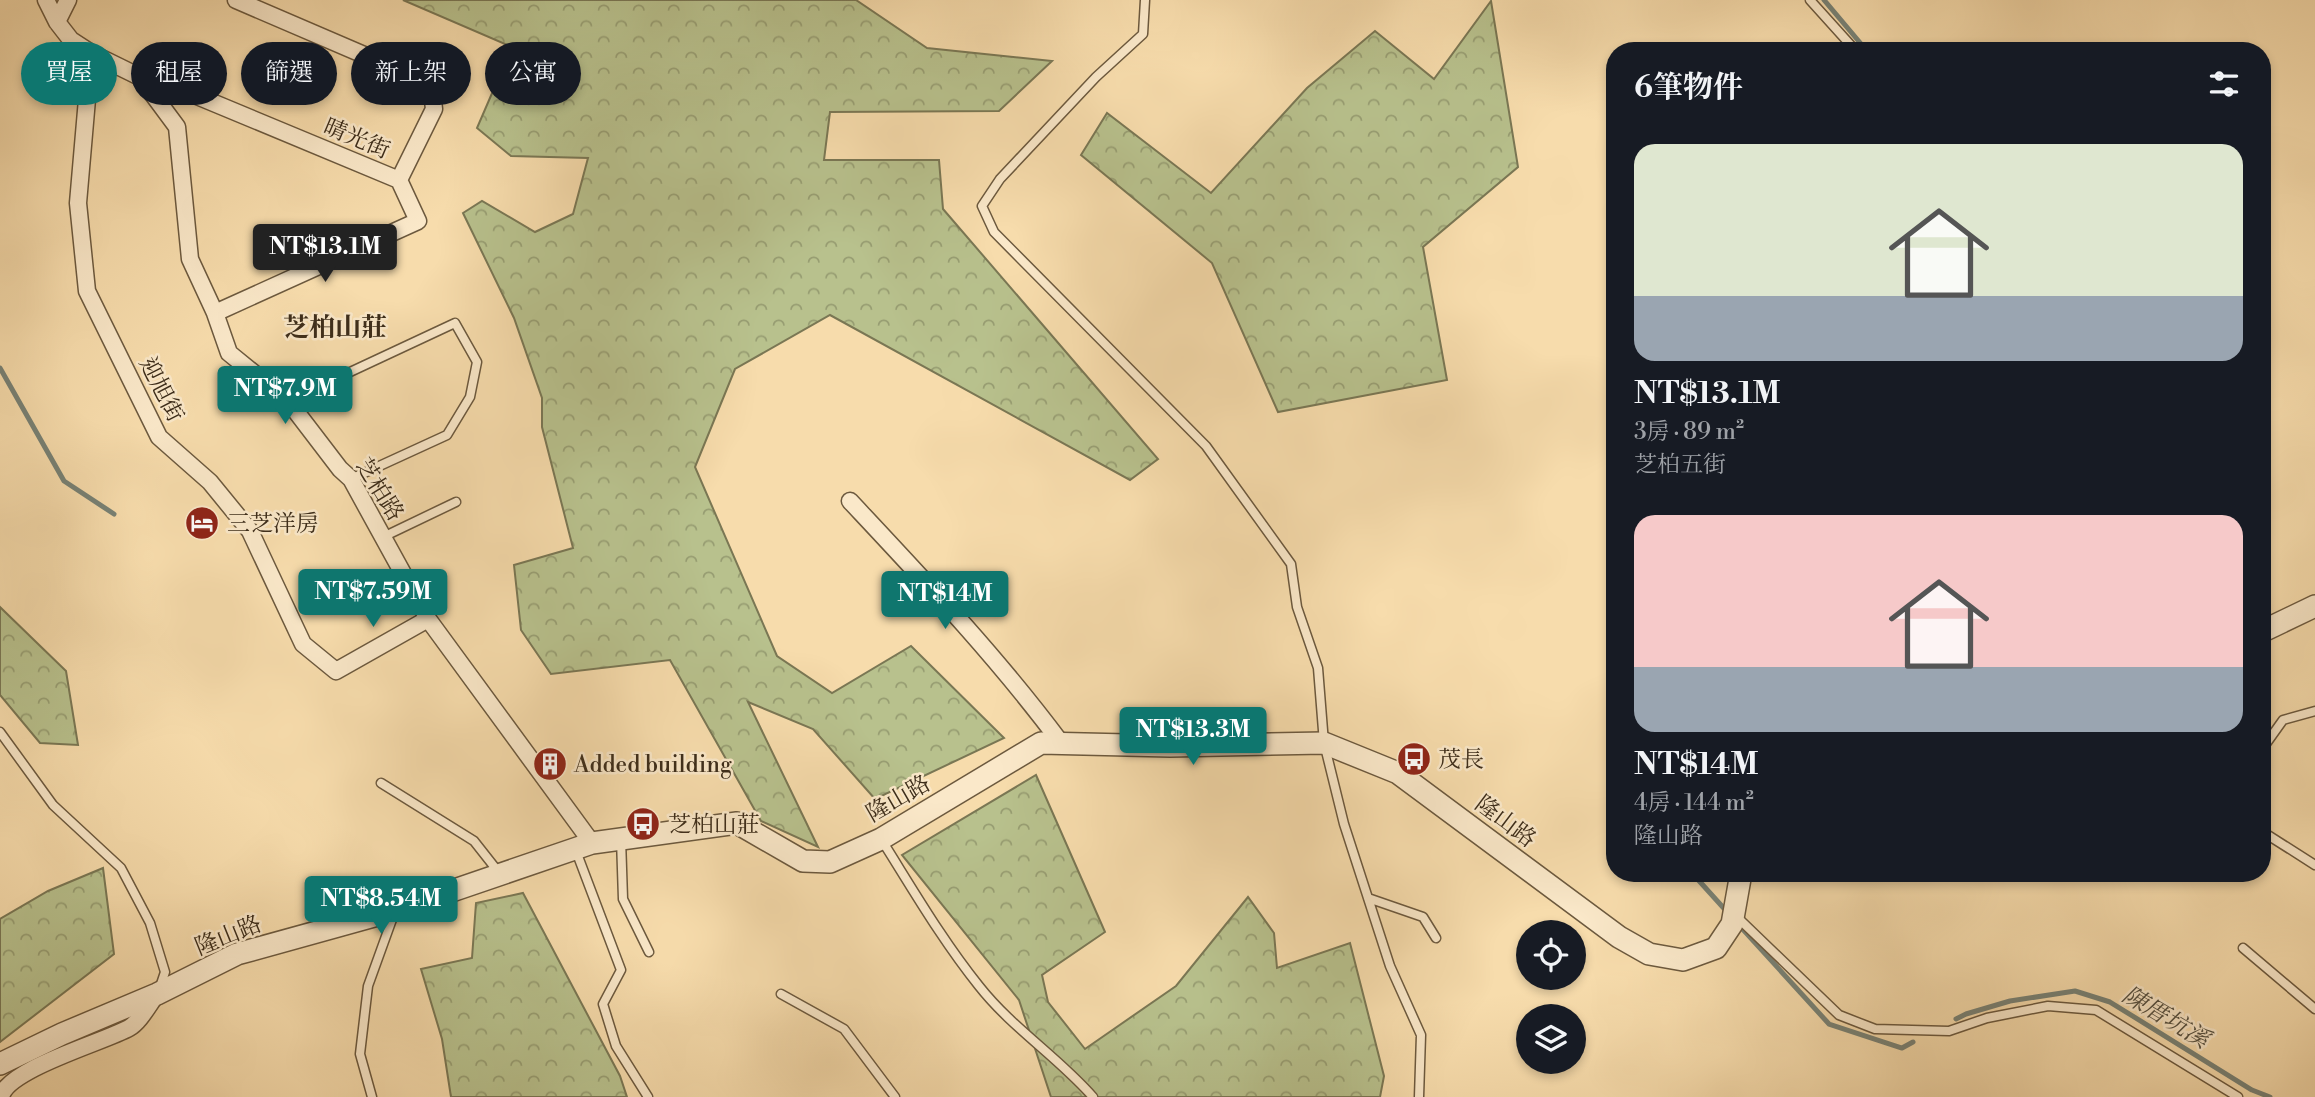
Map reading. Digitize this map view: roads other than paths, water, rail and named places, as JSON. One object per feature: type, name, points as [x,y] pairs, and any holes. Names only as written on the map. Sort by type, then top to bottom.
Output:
[{"type":"street","name":"芝柏路","points":[[46,0],[57,22],[74,42]]},
{"type":"street","points":[[57,22],[68,0]]},
{"type":"street","points":[[215,313],[418,221],[399,180],[434,109],[432,92],[420,79],[236,0]]},
{"type":"street","name":"迎旭街","points":[[86,105],[78,203],[88,291],[159,437],[210,482],[250,531],[303,644],[336,671],[428,619]]},
{"type":"street","name":"芝柏路","points":[[161,105],[177,127],[190,259],[215,313],[229,353],[288,401],[340,469],[351,479],[428,619],[583,845]]},
{"type":"street","name":"晴光街","points":[[220,105],[399,180]]},
{"type":"street","points":[[850,501],[955,613],[1029,700],[1061,743]]},
{"type":"street","points":[[2271,627],[2315,606]]},
{"type":"street","name":"隆山路","points":[[0,1064],[62,1034],[157,994],[237,954],[396,910],[583,845],[737,823],[803,861],[830,862],[881,839],[1041,743],[1170,746],[1324,743],[1398,774],[1619,937],[1649,954],[1683,960],[1716,948],[1733,918]]},
{"type":"street","points":[[1733,918],[1739,882]]},
{"type":"street","points":[[1,1097],[3,1090],[19,1076],[133,1027],[157,994]]},
{"type":"lane","points":[[1145,0],[1143,34],[1096,77],[1000,179],[982,206],[994,232],[1206,446],[1291,564],[1297,607],[1318,668],[1324,743],[1344,824],[1390,966],[1421,1035],[1419,1097]]},
{"type":"lane","points":[[1810,0],[1848,42]]},
{"type":"lane","points":[[288,401],[455,323],[477,362],[470,397],[447,435],[351,479]]},
{"type":"lane","points":[[383,537],[456,502]]},
{"type":"lane","points":[[2271,737],[2283,720],[2315,710]]},
{"type":"lane","points":[[0,732],[53,805],[121,868],[150,923],[165,972],[157,994]]},
{"type":"lane","points":[[381,783],[474,841],[501,874]]},
{"type":"lane","points":[[2271,837],[2315,865]]},
{"type":"lane","points":[[621,839],[623,899],[649,952]]},
{"type":"lane","points":[[881,839],[979,986],[1025,1034],[1071,1072],[1093,1097]]},
{"type":"lane","points":[[583,845],[621,970],[603,1004],[616,1046],[648,1097]]},
{"type":"lane","points":[[1368,898],[1423,917],[1436,938]]},
{"type":"lane","points":[[372,1097],[360,1054],[368,986],[396,910]]},
{"type":"lane","points":[[1733,918],[1839,1015],[1875,1029],[1949,1031],[1987,1018],[2048,1006],[2096,1010],[2238,1097]]},
{"type":"lane","points":[[2243,948],[2315,1009]]},
{"type":"lane","points":[[781,994],[844,1029],[895,1097]]},
{"type":"waterway","name":"陳厝坑溪","points":[[1824,0],[1859,42]]},
{"type":"waterway","points":[[0,368],[64,481],[114,514]]},
{"type":"waterway","name":"陳厝坑溪","points":[[1700,882],[1729,914]]},
{"type":"waterway","name":"陳厝坑溪","points":[[1738,924],[1829,1024],[1902,1048],[1913,1042]]},
{"type":"waterway","name":"陳厝坑溪","points":[[1956,1019],[2010,1001],[2075,991],[2110,1002],[2252,1090],[2270,1097]]},
{"type":"place","name":"三芝洋房","points":[[202,523]]},
{"type":"place","name":"茂長","points":[[1414,759]]},
{"type":"place","name":"Added building","points":[[550,764]]},
{"type":"place","name":"芝柏山莊","points":[[643,824]]},
{"type":"district","name":"芝柏山莊","points":[[335,327]]}]
